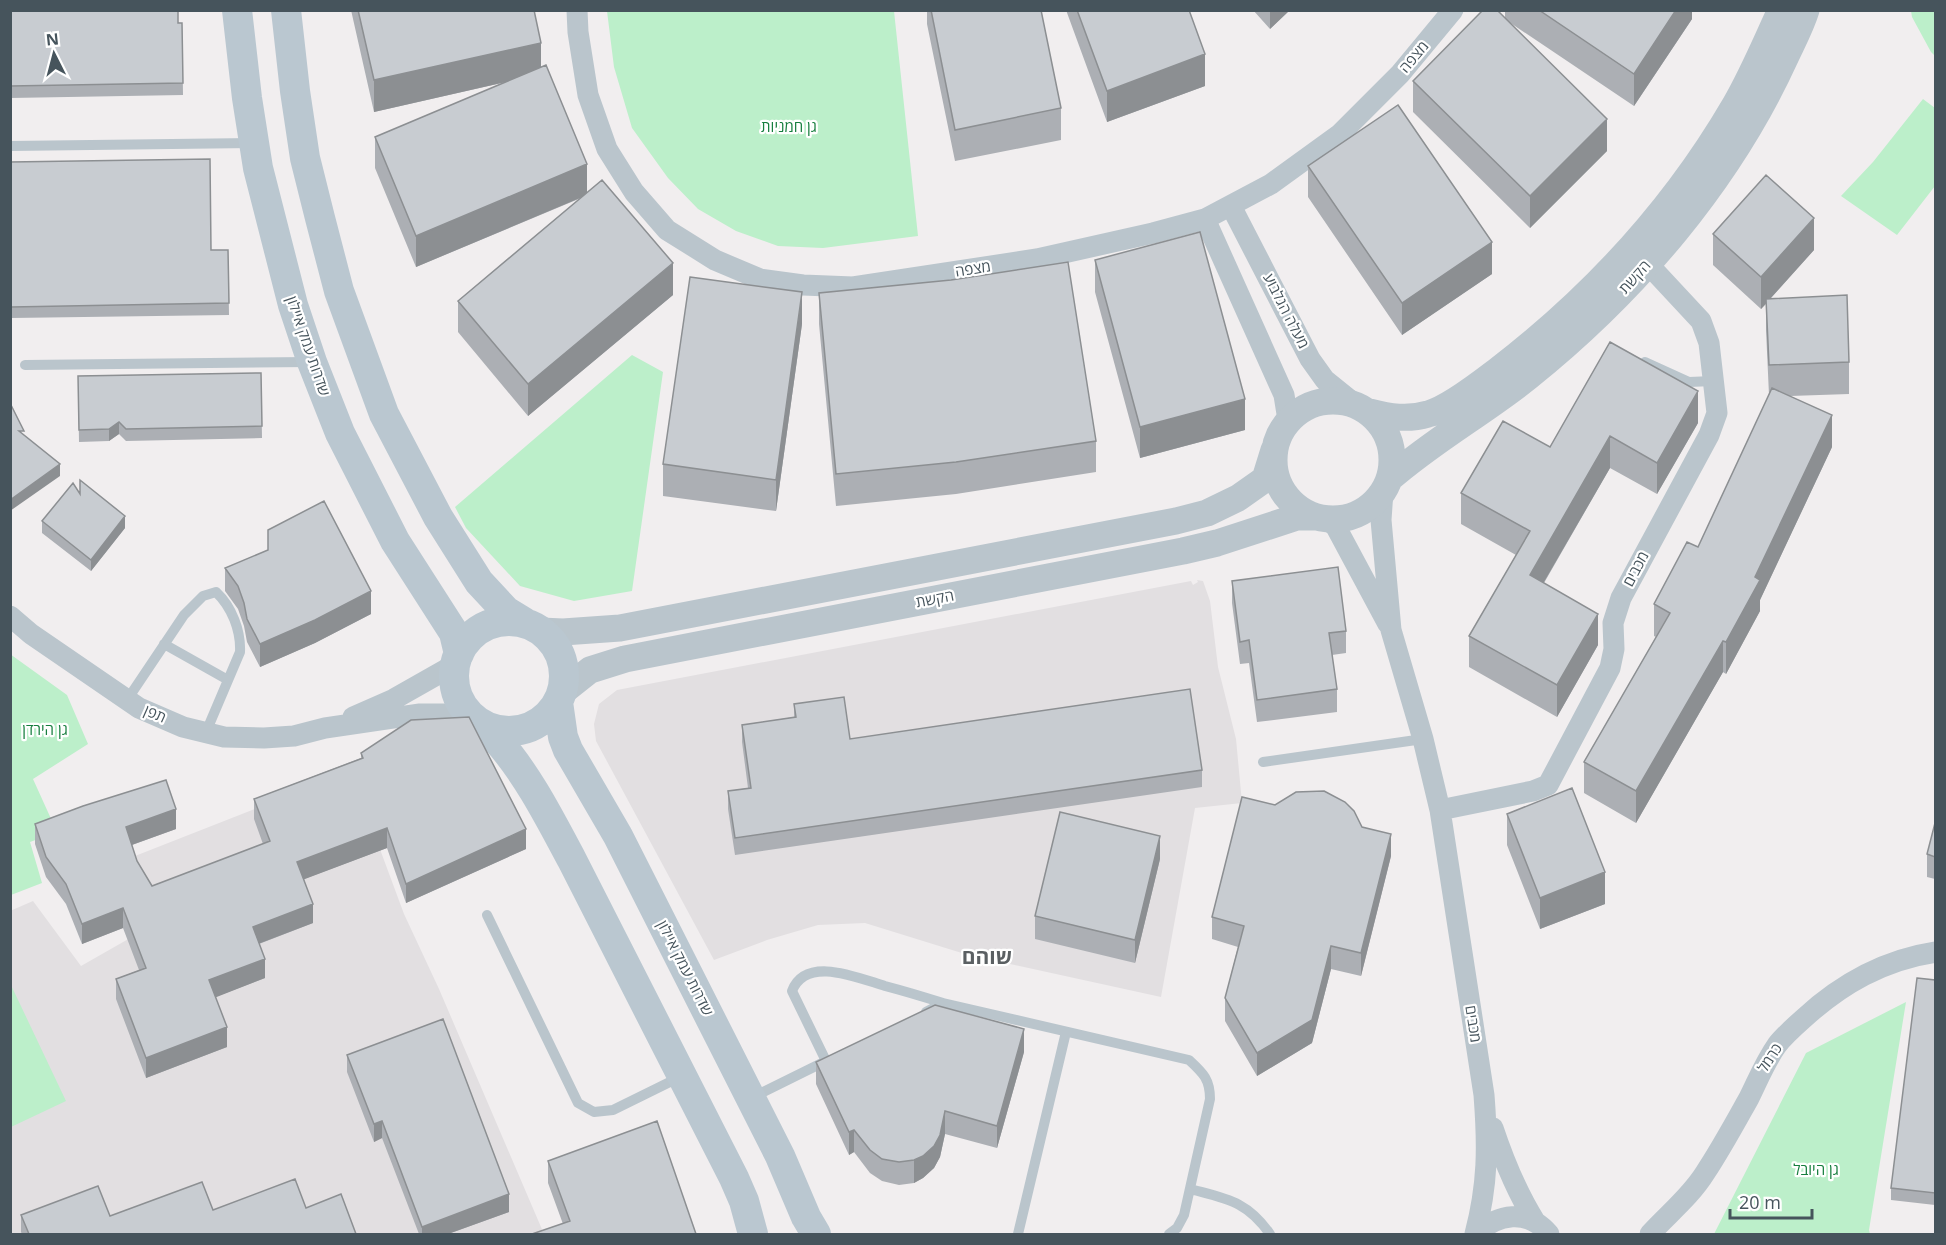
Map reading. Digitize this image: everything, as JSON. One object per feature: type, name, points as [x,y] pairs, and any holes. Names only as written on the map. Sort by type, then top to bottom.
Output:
[{"type":"main road","name":"שדרות עמק איילון","points":[[237,10],[258,168],[281,262],[312,362],[340,433],[395,541],[454,633],[456,659]]},
{"type":"main road","points":[[286,10],[294,91],[305,158],[339,291],[384,414],[438,517],[479,582],[506,611],[533,626],[555,644],[563,665],[564,684],[559,698],[547,716],[531,726],[512,731],[493,729],[470,716]]},
{"type":"main road","points":[[533,626],[496,621],[478,629],[464,643],[456,659],[453,684],[460,702],[470,716],[495,738],[512,759],[573,860],[734,1178],[744,1201],[753,1234]]},
{"type":"main road","name":"שדרות עמק איילון","points":[[559,698],[563,737],[568,750],[618,836],[780,1156],[816,1234]]},
{"type":"street","name":"מצפה","points":[[577,10],[578,32],[588,95],[608,149],[634,192],[666,230],[715,260],[760,279],[803,285],[854,287],[1037,259],[1204,219],[1271,183],[1340,134],[1400,74],[1453,10]]},
{"type":"street","name":"הקשת","points":[[1363,409],[1393,418],[1430,414],[1474,389],[1513,359],[1592,289],[1652,222],[1708,146],[1735,105],[1781,10]]},
{"type":"street","name":"הקשת","points":[[1386,485],[1414,457],[1487,409],[1570,343],[1608,306],[1671,237],[1755,117],[1806,10]]},
{"type":"street","name":"מעלה הגלבוע","points":[[1231,206],[1310,359],[1325,380],[1363,409]]},
{"type":"street","points":[[1204,219],[1284,395],[1288,420]]},
{"type":"street","name":"מכבים","points":[[1440,810],[1533,791],[1548,785],[1610,668],[1614,649],[1613,623],[1621,598],[1709,435],[1717,412],[1709,343],[1701,321],[1647,263]]},
{"type":"street","points":[[1340,400],[1363,409],[1381,424],[1390,441],[1393,459],[1386,485],[1378,499],[1357,514],[1344,518],[1321,518],[1293,504],[1280,488],[1273,465],[1278,436],[1288,420],[1302,408],[1318,402],[1340,400]]},
{"type":"street","name":"הקשת","points":[[533,626],[563,632],[620,628],[1207,513],[1238,498],[1264,479],[1274,450]]},
{"type":"street","name":"מכבים","points":[[1386,485],[1381,520],[1391,630],[1423,739],[1440,810],[1484,1095],[1487,1137],[1486,1178],[1475,1234]]},
{"type":"street","name":"הקשת","points":[[559,698],[590,670],[625,659],[1183,551],[1217,543],[1297,517],[1321,518]]},
{"type":"street","name":"מכבים","points":[[1321,518],[1336,527],[1391,630]]},
{"type":"street","name":"תפן","points":[[10,616],[31,634],[139,708],[183,727],[224,737],[294,736],[325,728],[420,714],[470,716]]},
{"type":"street","name":"תפן","points":[[325,728],[394,699],[456,659]]},
{"type":"street","name":"כרמל","points":[[1634,1234],[1654,1230],[1680,1205],[1705,1175],[1749,1097],[1763,1067],[1785,1036],[1827,997],[1853,981],[1887,964],[1935,952]]},
{"type":"street","name":"מכבים","points":[[1484,1095],[1505,1163],[1523,1203],[1547,1230]]},
{"type":"street","points":[[1475,1234],[1487,1224],[1512,1216],[1529,1219],[1547,1230]]},
{"type":"lane","points":[[10,146],[254,143]]},
{"type":"lane","points":[[1638,359],[1689,382],[1713,381]]},
{"type":"lane","points":[[26,365],[312,362]]},
{"type":"lane","points":[[127,699],[184,615],[203,596],[216,592],[226,602],[240,639],[240,652],[206,732]]},
{"type":"lane","points":[[164,644],[228,680]]},
{"type":"lane","points":[[1263,762],[1423,739]]},
{"type":"lane","points":[[487,915],[578,1103],[594,1112],[613,1110],[682,1076]]},
{"type":"lane","points":[[826,1061],[792,991],[796,982],[805,975],[819,972],[840,972],[943,1003],[1189,1060],[1202,1071],[1210,1086],[1210,1099],[1184,1215],[1177,1228],[1169,1234]]},
{"type":"lane","points":[[911,1019],[943,1003]]},
{"type":"lane","points":[[1018,1234],[1066,1032]]},
{"type":"lane","points":[[751,1098],[837,1055]]},
{"type":"lane","points":[[1190,1189],[1234,1201],[1258,1217],[1270,1234]]},
{"type":"shaded area","points":[[1197,580],[1203,581],[1210,601],[1218,667],[1236,739],[1242,803],[1195,808],[1161,997],[965,954],[865,923],[818,925],[767,940],[714,960],[596,741],[594,724],[599,704],[617,690],[1191,581],[1193,585],[1198,582]]},
{"type":"shaded area","points":[[351,771],[404,914],[439,989],[544,1234],[11,1234],[10,911],[33,901],[81,966],[167,917],[135,856]]},
{"type":"green space","name":"גן חמניות","points":[[607,11],[894,11],[918,236],[823,248],[778,246],[736,231],[698,209],[668,178],[632,128],[614,67]]},
{"type":"green space","points":[[1911,11],[1935,11],[1935,56],[1912,17]]},
{"type":"green space","points":[[1923,99],[1935,108],[1935,186],[1897,235],[1841,196],[1873,162]]},
{"type":"green space","points":[[632,355],[663,372],[632,591],[574,601],[520,586],[466,528],[455,507]]},
{"type":"green space","name":"גן הירדן","points":[[10,654],[67,695],[88,744],[33,779],[57,832],[30,842],[42,883],[11,895]]},
{"type":"green space","points":[[10,983],[66,1101],[11,1127],[10,1127]]},
{"type":"green space","name":"גן היובל","points":[[1906,1002],[1870,1234],[1714,1234],[1806,1053]]},
{"type":"building","points":[[10,10],[178,10],[178,23],[182,23],[183,83],[10,86]]},
{"type":"building","points":[[358,10],[534,10],[541,43],[374,80]]},
{"type":"building","points":[[931,10],[1041,10],[1061,108],[955,130]]},
{"type":"building","points":[[1077,10],[1189,10],[1205,54],[1107,91]]},
{"type":"building","points":[[1483,10],[1497,10],[1607,119],[1530,196],[1413,81]]},
{"type":"building","points":[[1539,10],[1676,10],[1634,74]]},
{"type":"building","points":[[546,65],[587,164],[416,236],[375,137]]},
{"type":"building","points":[[1398,105],[1492,242],[1402,303],[1308,166]]},
{"type":"building","points":[[210,159],[211,250],[228,250],[229,303],[11,307],[10,162]]},
{"type":"building","points":[[1766,175],[1814,218],[1761,277],[1713,234]]},
{"type":"building","points":[[602,180],[673,263],[528,384],[458,301]]},
{"type":"building","points":[[1200,232],[1245,399],[1140,427],[1095,260]]},
{"type":"building","points":[[1068,262],[1096,441],[956,462],[836,474],[819,293],[951,280]]},
{"type":"building","points":[[690,277],[802,292],[776,480],[663,464]]},
{"type":"building","points":[[1847,295],[1849,362],[1769,365],[1766,299]]},
{"type":"building","points":[[1610,342],[1698,391],[1657,463],[1610,436],[1530,575],[1598,614],[1557,685],[1469,636],[1530,531],[1461,493],[1503,421],[1550,447]]},
{"type":"building","points":[[261,373],[262,426],[126,429],[119,422],[109,429],[79,430],[78,376]]},
{"type":"building","points":[[1772,388],[1832,415],[1755,577],[1760,580],[1726,642],[1723,641],[1636,791],[1584,762],[1670,613],[1654,604],[1687,542],[1698,547]]},
{"type":"building","points":[[10,403],[24,431],[19,431],[60,464],[10,500]]},
{"type":"building","points":[[80,480],[125,516],[91,560],[42,521],[73,483],[80,494]]},
{"type":"building","points":[[324,501],[371,591],[315,620],[260,644],[247,619],[238,586],[225,568],[268,550],[268,530]]},
{"type":"building","points":[[1338,567],[1346,631],[1329,633],[1337,689],[1257,700],[1249,640],[1240,642],[1232,581]]},
{"type":"building","points":[[1190,689],[1202,770],[735,838],[728,791],[751,788],[742,725],[796,717],[794,704],[844,697],[850,739]]},
{"type":"building","points":[[469,717],[526,829],[406,884],[387,828],[297,862],[313,904],[253,927],[265,959],[209,980],[227,1027],[146,1058],[116,979],[146,968],[123,908],[82,924],[66,884],[46,857],[35,824],[166,780],[176,809],[126,827],[137,861],[152,886],[270,841],[254,799],[363,758],[361,753],[411,720]]},
{"type":"building","points":[[1572,788],[1605,872],[1540,898],[1507,814]]},
{"type":"building","points":[[1324,791],[1345,802],[1354,811],[1362,827],[1391,834],[1361,953],[1331,946],[1312,1020],[1257,1053],[1225,998],[1244,926],[1212,917],[1242,797],[1275,805],[1296,792]]},
{"type":"building","points":[[1060,812],[1160,836],[1135,940],[1035,916]]},
{"type":"building","points":[[1935,823],[1935,857],[1927,854]]},
{"type":"building","points":[[1917,978],[1935,980],[1935,1193],[1891,1188]]},
{"type":"building","points":[[935,1005],[1024,1029],[997,1126],[945,1111],[940,1135],[934,1146],[923,1156],[899,1162],[882,1159],[870,1150],[854,1130],[849,1132],[816,1062]]},
{"type":"building","points":[[443,1019],[509,1194],[422,1227],[382,1121],[374,1124],[347,1055]]},
{"type":"building","points":[[657,1121],[696,1234],[532,1234],[570,1221],[548,1161]]},
{"type":"building","points":[[295,1179],[306,1208],[341,1194],[356,1234],[29,1234],[21,1215],[98,1186],[110,1216],[202,1182],[213,1210]]},
{"type":"district","name":"שוהם","points":[[987,957]]}]
